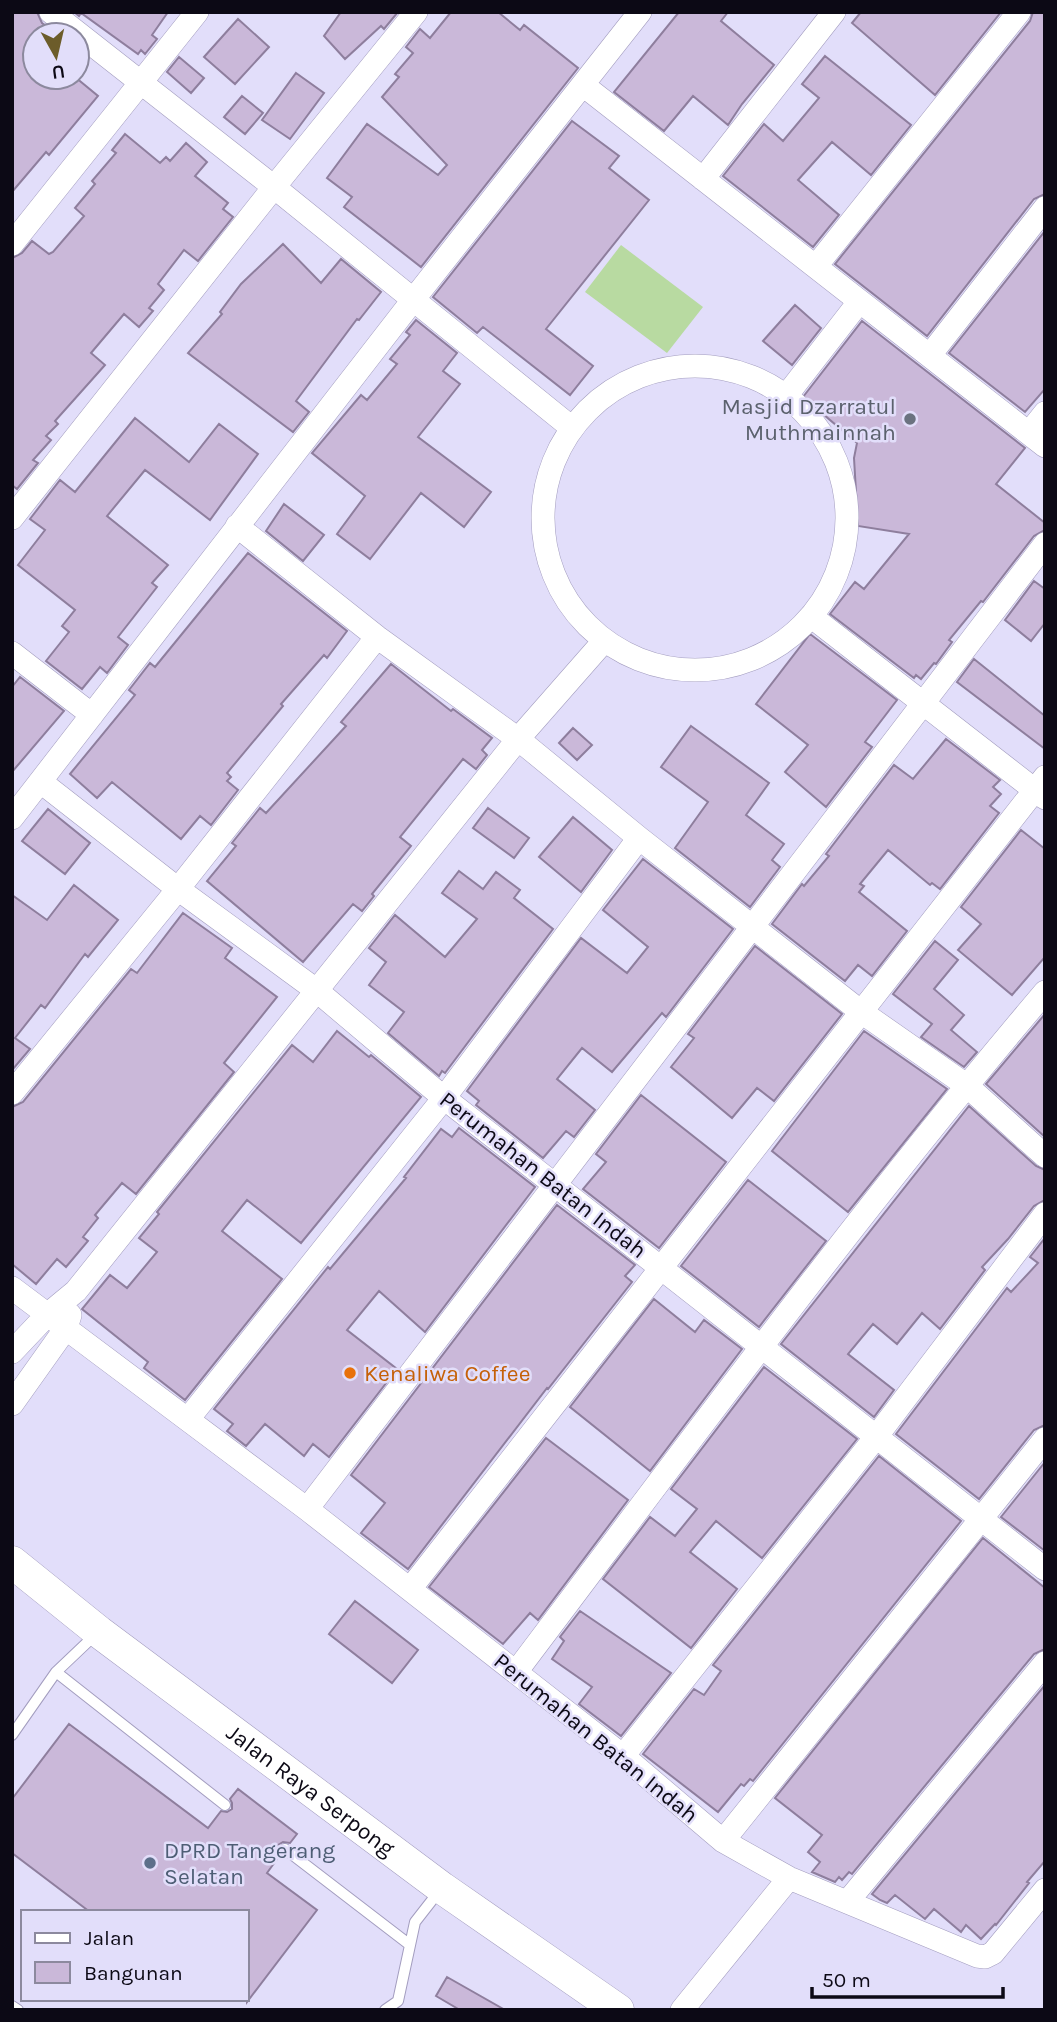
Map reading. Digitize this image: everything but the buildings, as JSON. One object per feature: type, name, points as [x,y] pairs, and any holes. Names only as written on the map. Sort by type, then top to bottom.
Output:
[{"type":"main road","name":"Jalan Raya Serpong","points":[[12,1562],[99,1632],[442,1888],[546,1958],[610,2008]]},
{"type":"street","points":[[51,12],[274,187],[572,428]]},
{"type":"street","points":[[12,244],[197,12]]},
{"type":"street","points":[[12,518],[416,12]]},
{"type":"street","points":[[12,818],[640,12]]},
{"type":"street","points":[[703,179],[834,12]]},
{"type":"street","points":[[816,266],[1018,12]]},
{"type":"street","points":[[583,85],[1037,440],[1045,413]]},
{"type":"street","points":[[930,355],[1045,208]]},
{"type":"street","points":[[786,396],[859,302]]},
{"type":"street","points":[[687,366],[731,370],[773,387],[786,396],[832,451],[846,493],[847,537],[835,579],[812,617],[777,647],[735,665],[690,671],[644,662],[604,641],[570,607],[549,565],[542,517],[545,494],[550,470],[572,428],[603,396],[643,375],[687,366]]},
{"type":"street","points":[[237,526],[377,637],[518,739],[639,838],[860,1011],[966,1085],[1045,1156]]},
{"type":"street","points":[[307,1509],[1045,544]]},
{"type":"street","points":[[410,1589],[662,1269],[860,1011],[1041,788],[812,617]]},
{"type":"street","points":[[12,1093],[178,889],[377,637]]},
{"type":"street","points":[[12,1352],[47,1315],[76,1292],[518,739],[604,641]]},
{"type":"street","points":[[12,653],[92,715]]},
{"type":"street","name":"Perumahan Batan Indah","points":[[41,782],[178,889],[316,990],[444,1098],[1045,1569]]},
{"type":"street","points":[[188,1419],[444,1098],[639,838]]},
{"type":"street","points":[[516,1672],[762,1345],[966,1085],[1045,992]]},
{"type":"street","points":[[623,1756],[876,1437],[1045,1214]]},
{"type":"street","name":"Perumahan Batan Indah","points":[[12,1288],[410,1589],[623,1756],[723,1841],[789,1878],[977,1956],[985,1957],[993,1953],[1045,1890]]},
{"type":"street","points":[[12,1404],[66,1328],[76,1292]]},
{"type":"street","points":[[723,1841],[1045,1439]]},
{"type":"street","points":[[848,1901],[1045,1663]]},
{"type":"street","points":[[682,2010],[789,1878]]},
{"type":"lane","points":[[12,1735],[56,1672],[99,1632]]},
{"type":"lane","points":[[56,1672],[225,1805]]},
{"type":"lane","points":[[285,1849],[410,1945]]},
{"type":"lane","points":[[385,2010],[398,2001],[415,1922],[442,1888]]},
{"type":"lane","points":[[12,2006],[18,2010]]},
{"type":"green space","points":[[621,245],[703,307],[667,353],[585,292]]},
{"type":"place","name":"Masjid Dzarratul Muthmainnah","points":[[910,419]]},
{"type":"place","name":"Kenaliwa Coffee","points":[[350,1373]]},
{"type":"place","name":"DPRD Tangerang Selatan","points":[[150,1863]]}]
